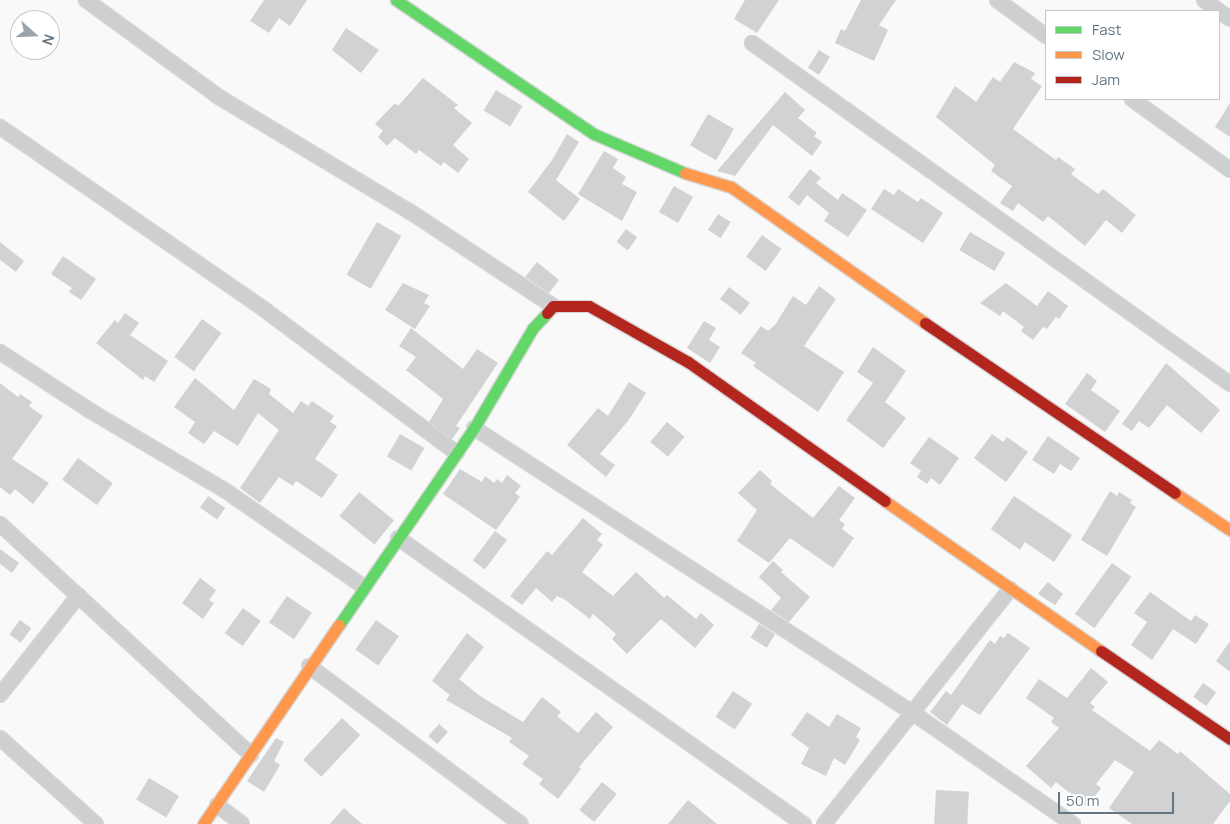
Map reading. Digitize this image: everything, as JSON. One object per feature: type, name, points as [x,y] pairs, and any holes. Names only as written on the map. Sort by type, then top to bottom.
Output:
[{"type":"street","points":[[86,0],[219,97],[409,211],[553,306],[589,306],[688,362],[1010,589],[1230,739]]},
{"type":"street","points":[[396,0],[594,134],[680,172],[731,187],[997,373],[1230,530]]},
{"type":"street","points":[[998,0],[1045,35]]},
{"type":"street","points":[[1204,0],[1218,10]]},
{"type":"street","points":[[752,43],[1230,384]]},
{"type":"street","points":[[1133,100],[1230,170]]},
{"type":"street","points":[[0,127],[265,310],[457,453]]},
{"type":"street","points":[[203,824],[218,805],[309,666],[474,428],[532,328],[553,306]]},
{"type":"street","points":[[0,352],[89,410],[226,491],[364,587]]},
{"type":"street","points":[[474,428],[913,713],[1073,824]]},
{"type":"street","points":[[0,524],[251,755]]},
{"type":"street","points":[[398,538],[804,824]]},
{"type":"street","points":[[824,824],[1010,589]]},
{"type":"street","points":[[0,695],[79,595]]},
{"type":"street","points":[[309,666],[521,824]]},
{"type":"street","points":[[0,738],[96,824]]},
{"type":"street","points":[[218,805],[242,824]]},
{"type":"building","points":[[264,0],[307,0],[290,26],[279,18],[269,33],[250,21]]},
{"type":"building","points":[[745,0],[779,0],[757,33],[734,19]]},
{"type":"building","points":[[861,0],[896,0],[879,25],[888,30],[874,61],[835,43],[841,29],[845,31]]},
{"type":"building","points":[[346,28],[379,50],[361,73],[332,50]]},
{"type":"building","points":[[819,50],[830,57],[819,75],[808,68]]},
{"type":"building","points":[[1014,62],[1035,73],[1031,79],[1042,86],[1013,129],[1056,160],[1058,157],[1075,169],[1071,174],[1098,194],[1103,189],[1136,215],[1122,233],[1106,220],[1085,246],[1048,216],[1043,222],[1018,203],[1013,211],[1000,203],[1012,186],[991,171],[995,165],[936,117],[955,86],[976,102],[993,77],[1000,82]]},
{"type":"building","points":[[423,78],[458,105],[454,108],[472,123],[453,145],[469,159],[458,173],[444,162],[441,166],[419,150],[416,154],[395,138],[387,146],[378,137],[383,131],[375,124],[395,103],[398,106]]},
{"type":"building","points":[[496,90],[523,106],[510,127],[484,111]]},
{"type":"building","points":[[785,92],[805,110],[798,118],[817,133],[814,136],[822,142],[812,156],[773,125],[735,176],[717,171]]},
{"type":"building","points":[[1230,103],[1230,137],[1215,127]]},
{"type":"building","points":[[708,114],[734,129],[716,160],[690,145]]},
{"type":"building","points":[[567,134],[579,142],[556,180],[580,199],[564,221],[528,192],[552,160]]},
{"type":"building","points":[[604,151],[618,159],[613,168],[626,177],[622,184],[637,192],[622,221],[578,194]]},
{"type":"building","points":[[810,169],[821,178],[816,183],[838,200],[842,193],[867,210],[848,237],[824,221],[829,213],[807,195],[799,206],[788,197]]},
{"type":"building","points":[[674,186],[693,197],[678,223],[659,212]]},
{"type":"building","points":[[884,189],[894,195],[898,189],[918,202],[921,198],[943,213],[923,243],[871,209]]},
{"type":"building","points":[[718,214],[731,222],[721,238],[708,230]]},
{"type":"building","points":[[377,222],[401,236],[371,289],[346,275]]},
{"type":"building","points":[[626,229],[637,237],[628,250],[617,242]]},
{"type":"building","points":[[970,232],[1005,253],[994,271],[959,250]]},
{"type":"building","points":[[762,235],[781,249],[766,271],[746,257]]},
{"type":"building","points":[[0,242],[24,261],[16,272],[0,260]]},
{"type":"building","points":[[63,256],[96,279],[81,300],[69,292],[72,288],[51,274]]},
{"type":"building","points":[[537,262],[559,280],[549,293],[525,277]]},
{"type":"building","points":[[403,283],[429,295],[424,303],[430,306],[415,329],[385,310]]},
{"type":"building","points":[[1006,283],[1037,306],[1048,291],[1068,306],[1059,319],[1056,317],[1047,329],[1043,327],[1033,340],[1021,331],[1024,327],[1003,311],[1000,316],[980,303]]},
{"type":"building","points":[[819,286],[836,299],[804,346],[844,372],[818,412],[753,366],[756,363],[741,353],[761,326],[768,331],[775,325],[793,296],[806,305]]},
{"type":"building","points":[[729,287],[750,303],[741,315],[720,299]]},
{"type":"building","points":[[125,313],[139,323],[130,335],[168,361],[154,382],[145,376],[143,380],[96,343],[115,320],[118,323]]},
{"type":"building","points":[[202,319],[221,333],[194,371],[174,357]]},
{"type":"building","points":[[704,321],[716,328],[709,340],[720,347],[710,363],[687,348]]},
{"type":"building","points":[[411,328],[463,369],[477,349],[498,363],[456,426],[460,428],[452,439],[429,422],[443,399],[406,370],[416,357],[399,346]]},
{"type":"building","points":[[873,347],[906,371],[885,402],[906,418],[883,448],[846,420],[873,383],[857,372]]},
{"type":"building","points":[[1166,363],[1220,410],[1201,433],[1167,405],[1149,428],[1139,421],[1132,431],[1122,424]]},
{"type":"building","points":[[1087,373],[1097,381],[1091,390],[1120,411],[1105,432],[1065,404]]},
{"type":"building","points":[[195,378],[234,410],[254,379],[271,389],[269,394],[293,413],[301,401],[308,406],[312,401],[334,416],[330,422],[337,426],[315,459],[338,475],[322,498],[296,481],[293,486],[279,477],[260,503],[240,488],[279,430],[258,413],[238,446],[214,431],[204,444],[188,433],[195,422],[174,407]]},
{"type":"building","points":[[629,382],[646,393],[628,421],[600,454],[615,465],[606,477],[567,445],[598,408],[608,416]]},
{"type":"building","points":[[0,383],[18,397],[20,394],[32,402],[29,406],[43,416],[12,459],[49,483],[33,504],[15,489],[10,495],[0,487]]},
{"type":"building","points":[[667,422],[685,437],[668,457],[650,442]]},
{"type":"building","points":[[400,434],[424,448],[411,471],[387,457]]},
{"type":"building","points":[[992,434],[1003,442],[1007,437],[1028,452],[1006,482],[974,458]]},
{"type":"building","points":[[1048,436],[1080,458],[1071,471],[1060,464],[1054,474],[1032,460]]},
{"type":"building","points":[[929,437],[959,458],[940,485],[931,478],[927,484],[917,477],[921,471],[910,463]]},
{"type":"building","points":[[78,458],[113,483],[97,505],[62,480]]},
{"type":"building","points":[[460,469],[482,482],[485,476],[494,483],[497,479],[502,483],[507,475],[521,486],[515,493],[520,497],[496,530],[443,494]]},
{"type":"building","points":[[760,470],[772,481],[770,484],[813,518],[839,486],[855,498],[839,520],[845,524],[842,529],[854,538],[833,568],[790,538],[769,563],[737,541],[757,510],[738,493]]},
{"type":"building","points":[[1110,491],[1117,496],[1119,492],[1132,500],[1130,503],[1136,507],[1107,556],[1081,540]]},
{"type":"building","points":[[359,492],[394,520],[374,544],[339,516]]},
{"type":"building","points":[[208,496],[225,508],[217,520],[200,507]]},
{"type":"building","points":[[1014,496],[1072,535],[1054,562],[1025,542],[1020,550],[991,529]]},
{"type":"building","points":[[583,518],[602,534],[597,540],[603,545],[582,572],[613,596],[636,572],[664,598],[667,595],[696,619],[701,613],[714,625],[695,648],[661,619],[627,654],[612,639],[616,634],[593,614],[590,619],[564,599],[557,596],[552,602],[536,588],[522,605],[510,596],[547,551],[552,555]]},
{"type":"building","points":[[495,531],[507,540],[485,570],[473,561]]},
{"type":"building","points":[[0,549],[19,563],[12,573],[0,564]]},
{"type":"building","points":[[773,561],[783,570],[781,572],[810,597],[789,622],[771,610],[781,598],[759,577]]},
{"type":"building","points":[[1112,563],[1131,577],[1094,628],[1075,614]]},
{"type":"building","points":[[200,578],[216,590],[209,600],[214,603],[203,619],[182,603]]},
{"type":"building","points":[[1048,582],[1063,594],[1055,605],[1038,594]]},
{"type":"building","points":[[1150,592],[1191,621],[1195,615],[1209,624],[1196,644],[1173,629],[1152,660],[1131,645],[1147,622],[1134,613]]},
{"type":"building","points":[[287,596],[312,613],[294,639],[269,623]]},
{"type":"building","points":[[243,608],[261,621],[243,646],[225,633]]},
{"type":"building","points":[[20,620],[31,628],[21,643],[9,635]]},
{"type":"building","points":[[376,620],[399,636],[378,666],[355,649]]},
{"type":"building","points":[[759,624],[775,634],[767,648],[751,638]]},
{"type":"building","points":[[467,633],[484,647],[459,679],[480,696],[523,722],[542,697],[561,712],[557,716],[578,733],[596,712],[613,727],[579,767],[581,769],[558,799],[539,784],[543,779],[522,764],[529,756],[509,742],[512,738],[446,700],[450,695],[432,681]]},
{"type":"building","points":[[1008,633],[1030,648],[980,715],[962,704],[947,725],[930,712],[946,691],[951,695],[990,640],[995,644],[1000,636],[1004,638]]},
{"type":"building","points":[[1230,641],[1230,672],[1216,661]]},
{"type":"building","points":[[1091,668],[1108,682],[1090,703],[1095,707],[1092,710],[1150,751],[1159,740],[1178,754],[1180,751],[1230,794],[1230,801],[1213,824],[1132,824],[1109,808],[1134,772],[1115,760],[1096,784],[1101,788],[1087,807],[1056,782],[1051,788],[1026,766],[1059,728],[1051,722],[1054,718],[1026,698],[1039,679],[1067,698]]},
{"type":"building","points":[[1203,683],[1216,692],[1206,706],[1193,697]]},
{"type":"building","points":[[733,691],[752,704],[735,730],[716,717]]},
{"type":"building","points":[[807,712],[829,727],[837,714],[861,728],[856,737],[860,740],[845,765],[834,758],[826,776],[801,764],[809,748],[791,735]]},
{"type":"building","points":[[342,718],[360,735],[321,777],[303,760]]},
{"type":"building","points":[[439,724],[448,732],[437,744],[428,736]]},
{"type":"building","points":[[276,738],[284,742],[274,761],[280,765],[264,792],[247,781]]},
{"type":"building","points":[[149,778],[179,796],[166,817],[136,799]]},
{"type":"building","points":[[602,782],[617,794],[594,822],[579,810]]},
{"type":"building","points":[[936,790],[969,792],[967,824],[934,824]]},
{"type":"building","points":[[688,800],[717,824],[668,824]]},
{"type":"building","points":[[344,808],[362,824],[330,824]]},
{"type":"traffic: fast","points":[[396,0],[594,134],[685,173]]},
{"type":"traffic: fast","points":[[339,625],[474,428],[533,328],[547,313]]},
{"type":"traffic: slow","points":[[685,173],[731,187],[925,323]]},
{"type":"traffic: slow","points":[[1175,493],[1230,530]]},
{"type":"traffic: slow","points":[[885,501],[1101,651]]},
{"type":"traffic: slow","points":[[203,824],[339,625]]},
{"type":"traffic: jam","points":[[547,313],[553,306],[589,306],[688,362],[885,501]]},
{"type":"traffic: jam","points":[[925,323],[1175,493]]},
{"type":"traffic: jam","points":[[1101,651],[1230,739]]}]
